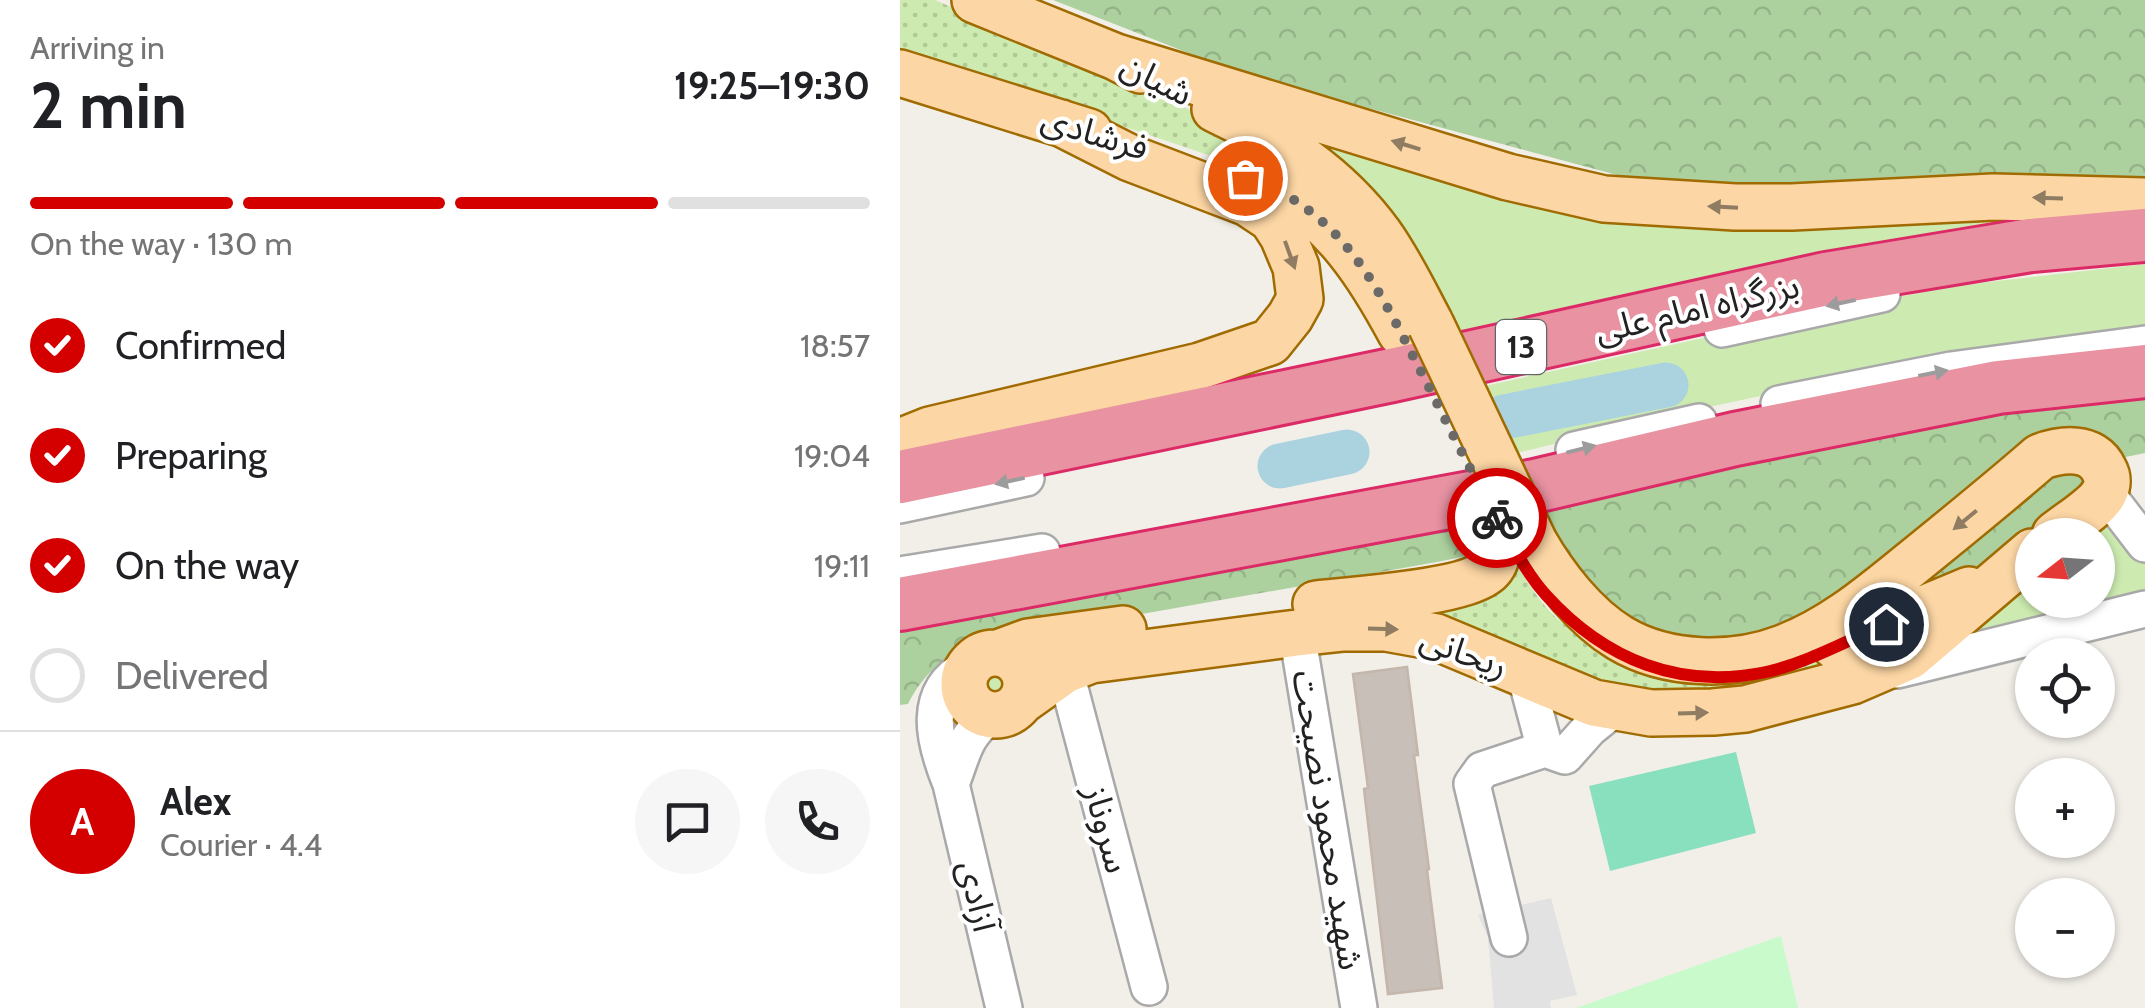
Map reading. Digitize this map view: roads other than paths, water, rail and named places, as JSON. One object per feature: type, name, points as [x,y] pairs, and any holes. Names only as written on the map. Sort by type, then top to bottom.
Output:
[{"type":"highway","name":"بزرگراه امام علی","points":[[900,477],[1408,372],[1826,279],[2031,246],[2145,235]]},
{"type":"highway","points":[[900,604],[1535,486],[1735,439],[1998,387],[2145,371]]},
{"type":"main road","name":"شیان","points":[[975,0],[1116,57],[1288,147],[1352,203],[1377,231],[1405,276],[1416,329]]},
{"type":"main road","points":[[1116,57],[1508,176],[1604,199],[1735,208],[1993,196],[2145,200]]},
{"type":"main road","name":"فرشادی","points":[[900,73],[1275,188],[1313,213],[1344,244],[1380,293],[1416,329]]},
{"type":"main road","points":[[900,442],[930,430],[1240,353],[1270,342],[1300,299],[1296,267],[1272,219],[1248,203],[1130,158],[1061,123]]},
{"type":"main road","points":[[1416,329],[1491,508],[1544,593],[1593,637],[1644,666],[1691,676],[1731,677],[1790,666],[1970,589],[2015,564]]},
{"type":"main road","points":[[1416,329],[1545,560],[1591,615],[1618,637],[1642,648],[1682,658],[1717,661],[1750,658],[1786,648],[1851,613],[2040,457],[2058,450],[2087,454],[2119,478],[2077,518]]},
{"type":"main road","points":[[1006,708],[975,708],[964,684],[983,660],[1028,642],[1448,588],[1473,580],[1490,568],[1498,549],[1491,508]]},
{"type":"main road","name":"ریحانی","points":[[1006,708],[1065,670],[1091,660],[1344,628],[1407,630],[1436,637],[1594,704],[1651,714],[1745,709],[1852,681],[1910,656],[2015,567]]},
{"type":"street","points":[[900,505],[1935,283],[2145,258]]},
{"type":"street","points":[[900,575],[1367,494],[1932,373],[2145,344]]},
{"type":"street","points":[[2119,478],[2145,544]]},
{"type":"street","name":"ریحانی","points":[[1852,681],[2145,609]]},
{"type":"street","name":"شهید محمود نصیحت","points":[[1297,633],[1358,1008]]},
{"type":"street","name":"آزادی","points":[[983,660],[960,671],[944,688],[936,705],[934,725],[1004,1008]]},
{"type":"street","name":"سروناز","points":[[1065,670],[1149,988]]},
{"type":"street","points":[[1525,674],[1545,749]]},
{"type":"street","points":[[951,784],[966,740],[977,726],[1006,708]]},
{"type":"street","points":[[1508,938],[1472,784],[1482,770],[1545,749],[1565,756],[1589,728],[1615,708]]},
{"type":"waterway","points":[[1504,417],[1666,385]]},
{"type":"waterway","points":[[1280,466],[1347,452]]}]
